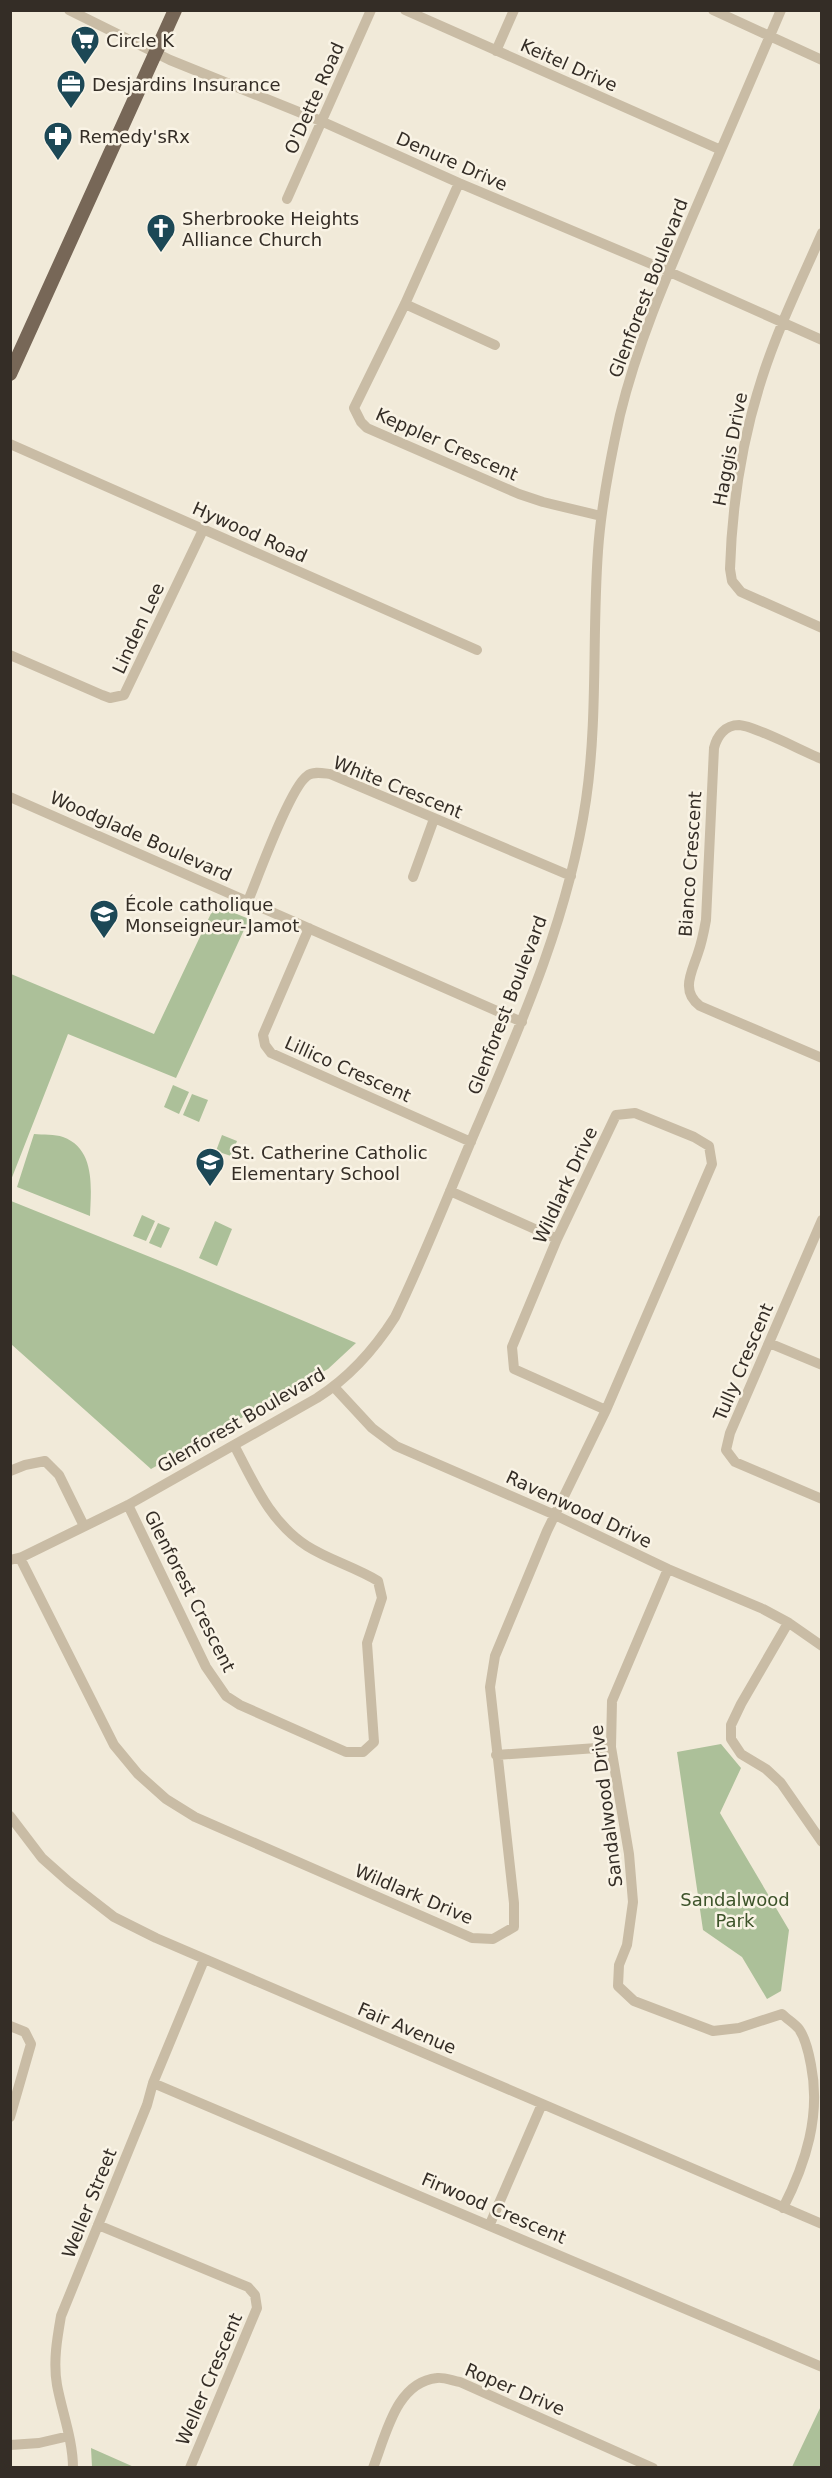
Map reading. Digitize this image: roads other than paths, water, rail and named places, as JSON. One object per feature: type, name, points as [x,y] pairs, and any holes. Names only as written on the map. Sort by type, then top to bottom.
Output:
[{"type":"main road","points":[[10,374],[176,10]]},
{"type":"street","name":"Denure Drive","points":[[69,10],[156,53],[321,121],[459,183],[669,271],[822,340]]},
{"type":"street","name":"O'Dette Road","points":[[287,199],[371,10]]},
{"type":"street","name":"Keitel Drive","points":[[405,10],[721,150]]},
{"type":"street","points":[[496,51],[514,10]]},
{"type":"street","points":[[713,10],[822,60]]},
{"type":"street","name":"Glenforest Boulevard","points":[[15,1559],[128,1505],[334,1387],[369,1355],[395,1317],[522,1022],[555,933],[571,876],[586,798],[594,731],[593,672],[598,552],[602,516],[621,412],[635,361],[669,271],[781,10]]},
{"type":"street","name":"Keppler Crescent","points":[[459,183],[405,304],[354,408],[367,428],[519,494],[602,516]]},
{"type":"street","name":"Haggis Drive","points":[[822,233],[783,323],[762,379],[745,442],[734,507],[730,575],[741,592],[822,628]]},
{"type":"street","points":[[405,304],[495,345]]},
{"type":"street","name":"Hywood Road","points":[[10,444],[477,650]]},
{"type":"street","name":"Linden Lee","points":[[10,654],[110,698],[124,694],[203,530]]},
{"type":"street","name":"Bianco Crescent","points":[[822,759],[740,725],[725,729],[719,735],[714,748],[706,920],[688,983],[690,994],[700,1006],[822,1058]]},
{"type":"street","name":"White Crescent","points":[[248,901],[292,798],[307,776],[319,772],[330,774],[571,876]]},
{"type":"street","name":"Woodglade Boulevard","points":[[10,797],[522,1022]]},
{"type":"street","points":[[413,877],[434,819]]},
{"type":"street","name":"Lillico Crescent","points":[[309,928],[263,1035],[265,1045],[271,1053],[471,1142]]},
{"type":"street","name":"Wildlark Drive","points":[[15,1559],[114,1745],[138,1774],[166,1799],[195,1817],[472,1938],[493,1939],[514,1927],[514,1903],[490,1687],[495,1656],[555,1515],[606,1410],[712,1164],[709,1146],[694,1137],[635,1113],[616,1115],[557,1239],[512,1347],[514,1369],[606,1410]]},
{"type":"street","points":[[450,1191],[557,1239]]},
{"type":"street","name":"Tully Crescent","points":[[822,1220],[730,1433],[726,1450],[735,1462],[822,1499]]},
{"type":"street","points":[[769,1343],[822,1365]]},
{"type":"street","name":"Ravenwood Drive","points":[[334,1387],[372,1428],[396,1446],[555,1515],[668,1569],[751,1603],[788,1623],[822,1646]]},
{"type":"street","name":"Glenforest Crescent","points":[[128,1505],[206,1667],[226,1696],[240,1705],[346,1752],[363,1752],[374,1742],[368,1643],[382,1598],[378,1581],[360,1570],[309,1547],[285,1530],[266,1505],[234,1445]]},
{"type":"street","points":[[10,1471],[45,1461],[59,1475],[84,1526]]},
{"type":"street","name":"Sandalwood Drive","points":[[668,1569],[612,1701],[611,1747],[629,1854],[633,1902],[627,1945],[619,1965],[618,1986],[634,2001],[712,2031],[739,2028],[782,2014],[799,2029],[809,2054],[815,2082],[815,2100],[811,2137],[783,2208]]},
{"type":"street","points":[[788,1623],[741,1704],[731,1725],[731,1739],[741,1754],[766,1769],[780,1783],[822,1842]]},
{"type":"street","points":[[496,1755],[611,1747]]},
{"type":"street","name":"Fair Avenue","points":[[10,1816],[14,1830],[56,1870],[114,1917],[204,1960],[822,2224]]},
{"type":"street","name":"Weller Street","points":[[73,2468],[69,2436],[57,2383],[55,2350],[61,2316],[204,1960]]},
{"type":"street","points":[[10,2026],[25,2032],[31,2044],[10,2117]]},
{"type":"street","name":"Firwood Crescent","points":[[153,2083],[490,2224],[822,2367]]},
{"type":"street","points":[[490,2224],[542,2104]]},
{"type":"street","name":"Weller Crescent","points":[[98,2225],[248,2286],[255,2295],[257,2308],[190,2468]]},
{"type":"street","name":"Roper Drive","points":[[373,2468],[397,2406],[414,2385],[438,2378],[460,2382],[654,2468]]},
{"type":"street","points":[[10,2445],[39,2443],[69,2436]]},
{"type":"place","name":"Circle K","points":[[85,66]]},
{"type":"place","name":"Desjardins Insurance","points":[[71,110]]},
{"type":"place","name":"Remedy'sRx","points":[[58,162]]},
{"type":"place","name":"Sherbrooke Heights Alliance Church","points":[[161,254]]},
{"type":"place","name":"École catholique Monseigneur-Jamot","points":[[104,940]]},
{"type":"place","name":"St. Catherine Catholic Elementary School","points":[[210,1188]]},
{"type":"park label","name":"Sandalwood Park","points":[[735,1909]]}]
